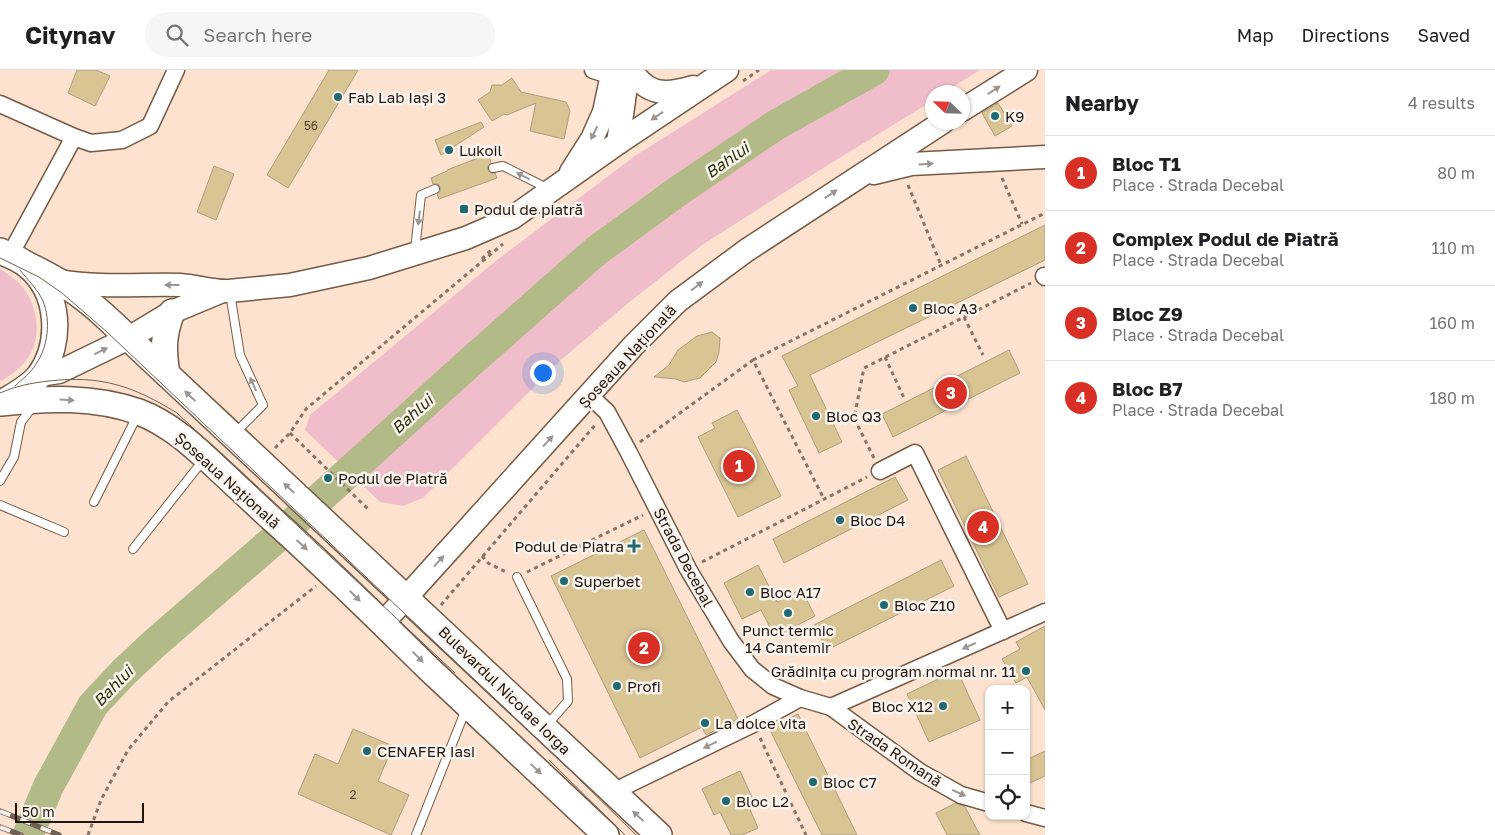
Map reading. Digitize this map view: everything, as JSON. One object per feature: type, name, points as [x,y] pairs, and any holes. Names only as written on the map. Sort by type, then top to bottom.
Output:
[{"type":"main road","points":[[39,375],[58,372],[129,338],[172,312],[225,292],[290,285],[369,268],[466,238],[512,218],[618,143],[727,70]]},
{"type":"main road","points":[[970,105],[1026,70]]},
{"type":"main road","points":[[615,71],[637,80],[653,90],[671,93],[706,83]]},
{"type":"main road","points":[[615,71],[627,79],[618,143]]},
{"type":"main road","points":[[558,187],[592,139],[604,112],[615,71]]},
{"type":"main road","points":[[861,175],[931,130]]},
{"type":"main road","name":"Șoseaua Națională","points":[[383,623],[633,346],[678,301],[747,250],[861,175],[911,164],[1045,157]]},
{"type":"main road","points":[[12,257],[60,281],[87,300],[233,436],[262,451]]},
{"type":"main road","points":[[0,404],[22,391],[39,375],[52,348],[55,327],[47,290],[37,274],[12,257]]},
{"type":"main road","points":[[60,281],[85,285],[183,285],[225,292]]},
{"type":"main road","points":[[167,374],[164,346],[166,330],[172,312]]},
{"type":"main road","name":"Șoseaua Națională","points":[[0,404],[38,399],[93,402],[139,412],[168,426],[227,477],[324,576]]},
{"type":"main road","name":"Bulevardul Nicolae Iorga","points":[[262,451],[350,545],[659,835]]},
{"type":"main road","points":[[324,576],[383,623],[467,705],[606,835]]},
{"type":"street","points":[[0,104],[74,138],[91,143],[122,140],[150,126],[176,70]]},
{"type":"street","points":[[12,257],[74,138]]},
{"type":"street","name":"Strada Decebal","points":[[589,395],[607,412],[688,569],[731,641],[752,669],[773,686],[800,698],[832,708]]},
{"type":"street","points":[[880,471],[916,453],[1003,631]]},
{"type":"street","points":[[832,708],[1045,612]]},
{"type":"street","points":[[617,796],[625,786],[753,724],[800,698]]},
{"type":"street","name":"Strada Romană","points":[[832,708],[920,772],[961,795],[985,801]]},
{"type":"street","points":[[1030,814],[1045,818]]},
{"type":"lane","points":[[493,168],[503,166],[558,187]]},
{"type":"lane","points":[[414,255],[421,195],[436,189]]},
{"type":"lane","points":[[225,292],[240,355],[262,405],[233,436]]},
{"type":"lane","points":[[0,482],[14,457],[21,422],[38,399]]},
{"type":"lane","points":[[94,502],[139,412]]},
{"type":"lane","points":[[134,549],[197,468],[208,459]]},
{"type":"lane","points":[[0,505],[64,532]]},
{"type":"lane","points":[[517,577],[567,678],[568,701],[544,728]]},
{"type":"lane","points":[[416,835],[467,705]]},
{"type":"path","points":[[994,160],[1022,224]]},
{"type":"path","points":[[900,167],[941,265]]},
{"type":"path","points":[[628,451],[753,360],[1045,213]]},
{"type":"path","points":[[688,569],[880,471],[854,418],[864,368],[1045,277]]},
{"type":"path","points":[[964,317],[983,355]]},
{"type":"path","points":[[885,357],[904,398]]},
{"type":"path","points":[[753,360],[824,499]]},
{"type":"path","points":[[262,451],[290,433],[306,409]]},
{"type":"path","points":[[446,610],[440,605],[607,412]]},
{"type":"path","points":[[290,433],[369,510]]},
{"type":"path","points":[[482,556],[488,564],[517,577],[657,508]]},
{"type":"path","points":[[88,835],[101,800],[128,750],[168,702],[324,576]]},
{"type":"path","points":[[753,724],[806,835]]},
{"type":"shaded area","points":[[771,70],[980,70],[956,85],[925,85],[925,105],[702,245],[627,304],[562,359],[423,498],[403,506],[380,502],[305,430],[310,415],[497,260],[635,156]]},
{"type":"shaded area","points":[[0,269],[19,283],[29,296],[35,312],[37,329],[34,345],[29,356],[16,371],[0,381]]},
{"type":"building","points":[[77,70],[96,70],[110,76],[95,106],[68,93]]},
{"type":"building","points":[[329,70],[358,70],[288,188],[267,175]]},
{"type":"building","points":[[512,78],[521,92],[566,102],[570,111],[564,139],[530,131],[536,103],[507,115],[504,114],[492,121],[478,100],[490,92],[492,85],[502,85]]},
{"type":"building","name":"K9","points":[[998,103],[1012,126],[995,136],[982,113]]},
{"type":"building","points":[[481,122],[484,127],[441,155],[435,140]]},
{"type":"building","points":[[488,154],[491,163],[488,166],[488,170],[491,173],[495,173],[497,178],[439,199],[437,194],[440,192],[440,187],[438,184],[433,184],[431,178]]},
{"type":"building","points":[[214,166],[234,174],[216,220],[197,212]]},
{"type":"building","name":"Bloc A3","points":[[1045,225],[1045,260],[810,375],[842,442],[819,453],[789,390],[798,386],[782,356]]},
{"type":"building","points":[[712,332],[720,338],[719,352],[716,362],[700,378],[684,382],[676,379],[654,377],[669,365],[678,350],[697,336]]},
{"type":"building","points":[[1009,350],[1020,373],[893,437],[882,414]]},
{"type":"building","points":[[737,410],[781,496],[738,517],[698,437],[715,428],[712,423]]},
{"type":"building","points":[[966,456],[1028,584],[999,597],[938,470]]},
{"type":"building","name":"Bloc D4","points":[[895,477],[908,500],[784,563],[773,539]]},
{"type":"building","points":[[644,530],[738,719],[706,735],[702,727],[640,758],[551,576]]},
{"type":"building","name":"Bloc Z10","points":[[941,560],[954,586],[827,650],[814,625]]},
{"type":"building","points":[[758,565],[777,602],[801,589],[815,616],[775,637],[761,610],[742,619],[724,583]]},
{"type":"building","points":[[1045,626],[1045,710],[1027,677],[1016,683],[1002,659],[1020,649],[1016,642]]},
{"type":"building","name":"Bloc X12","points":[[957,670],[980,720],[929,742],[907,694]]},
{"type":"building","name":"Bloc C7","points":[[798,714],[857,835],[822,835],[769,728]]},
{"type":"building","points":[[353,729],[393,746],[378,781],[409,795],[391,835],[298,794],[315,754],[338,764]]},
{"type":"building","points":[[1045,751],[1045,776],[1030,783],[1030,775],[1030,758]]},
{"type":"building","name":"Bloc L2","points":[[740,771],[752,797],[746,800],[758,828],[742,835],[731,835],[720,812],[714,815],[702,789]]},
{"type":"building","points":[[956,803],[965,807],[980,835],[947,835],[936,813]]},
{"type":"waterway","name":"Bahlui","points":[[28,835],[48,787],[93,705],[155,643],[267,546],[596,251],[681,189],[776,125],[874,70]]},
{"type":"tram line","points":[[0,258],[39,277],[62,293],[107,332],[570,770],[636,835]]},
{"type":"tram line","points":[[15,386],[32,370],[43,350],[47,334],[47,317],[43,301],[36,289],[20,270]]},
{"type":"tram line","points":[[0,393],[24,385],[49,381],[101,381],[131,389],[177,413],[455,673]]},
{"type":"tram line","points":[[549,760],[625,835]]},
{"type":"railway","points":[[0,811],[59,835]]},
{"type":"railway","points":[[0,827],[21,835]]},
{"type":"place","name":"Fab Lab Iași 3","points":[[338,97]]},
{"type":"place","name":"K9","points":[[995,116]]},
{"type":"place","name":"Lukoil","points":[[449,150]]},
{"type":"place","name":"Podul de piatră","points":[[464,209]]},
{"type":"place","name":"Bloc A3","points":[[913,308]]},
{"type":"place","name":"Bloc Z9","points":[[951,393]]},
{"type":"place","name":"Bloc Q3","points":[[816,416]]},
{"type":"place","name":"Bloc T1","points":[[739,466]]},
{"type":"place","name":"Podul de Piatră","points":[[328,478]]},
{"type":"place","name":"Bloc D4","points":[[840,520]]},
{"type":"place","name":"Bloc B7","points":[[983,527]]},
{"type":"place","name":"Podul de Piatra","points":[[634,546]]},
{"type":"place","name":"Superbet","points":[[564,581]]},
{"type":"place","name":"Bloc A17","points":[[750,592]]},
{"type":"place","name":"Bloc Z10","points":[[884,605]]},
{"type":"place","name":"Punct termic 14 Cantemir","points":[[788,613]]},
{"type":"place","name":"Complex Podul de Piatră","points":[[644,648]]},
{"type":"place","name":"Grădinița cu program normal nr. 11","points":[[1026,671]]},
{"type":"place","name":"Profi","points":[[617,686]]},
{"type":"place","name":"Bloc X12","points":[[943,706]]},
{"type":"place","name":"La dolce vita","points":[[705,723]]},
{"type":"place","name":"CENAFER Iasi","points":[[367,751]]},
{"type":"place","name":"Bloc C7","points":[[813,782]]},
{"type":"place","name":"Bloc L2","points":[[726,801]]}]
